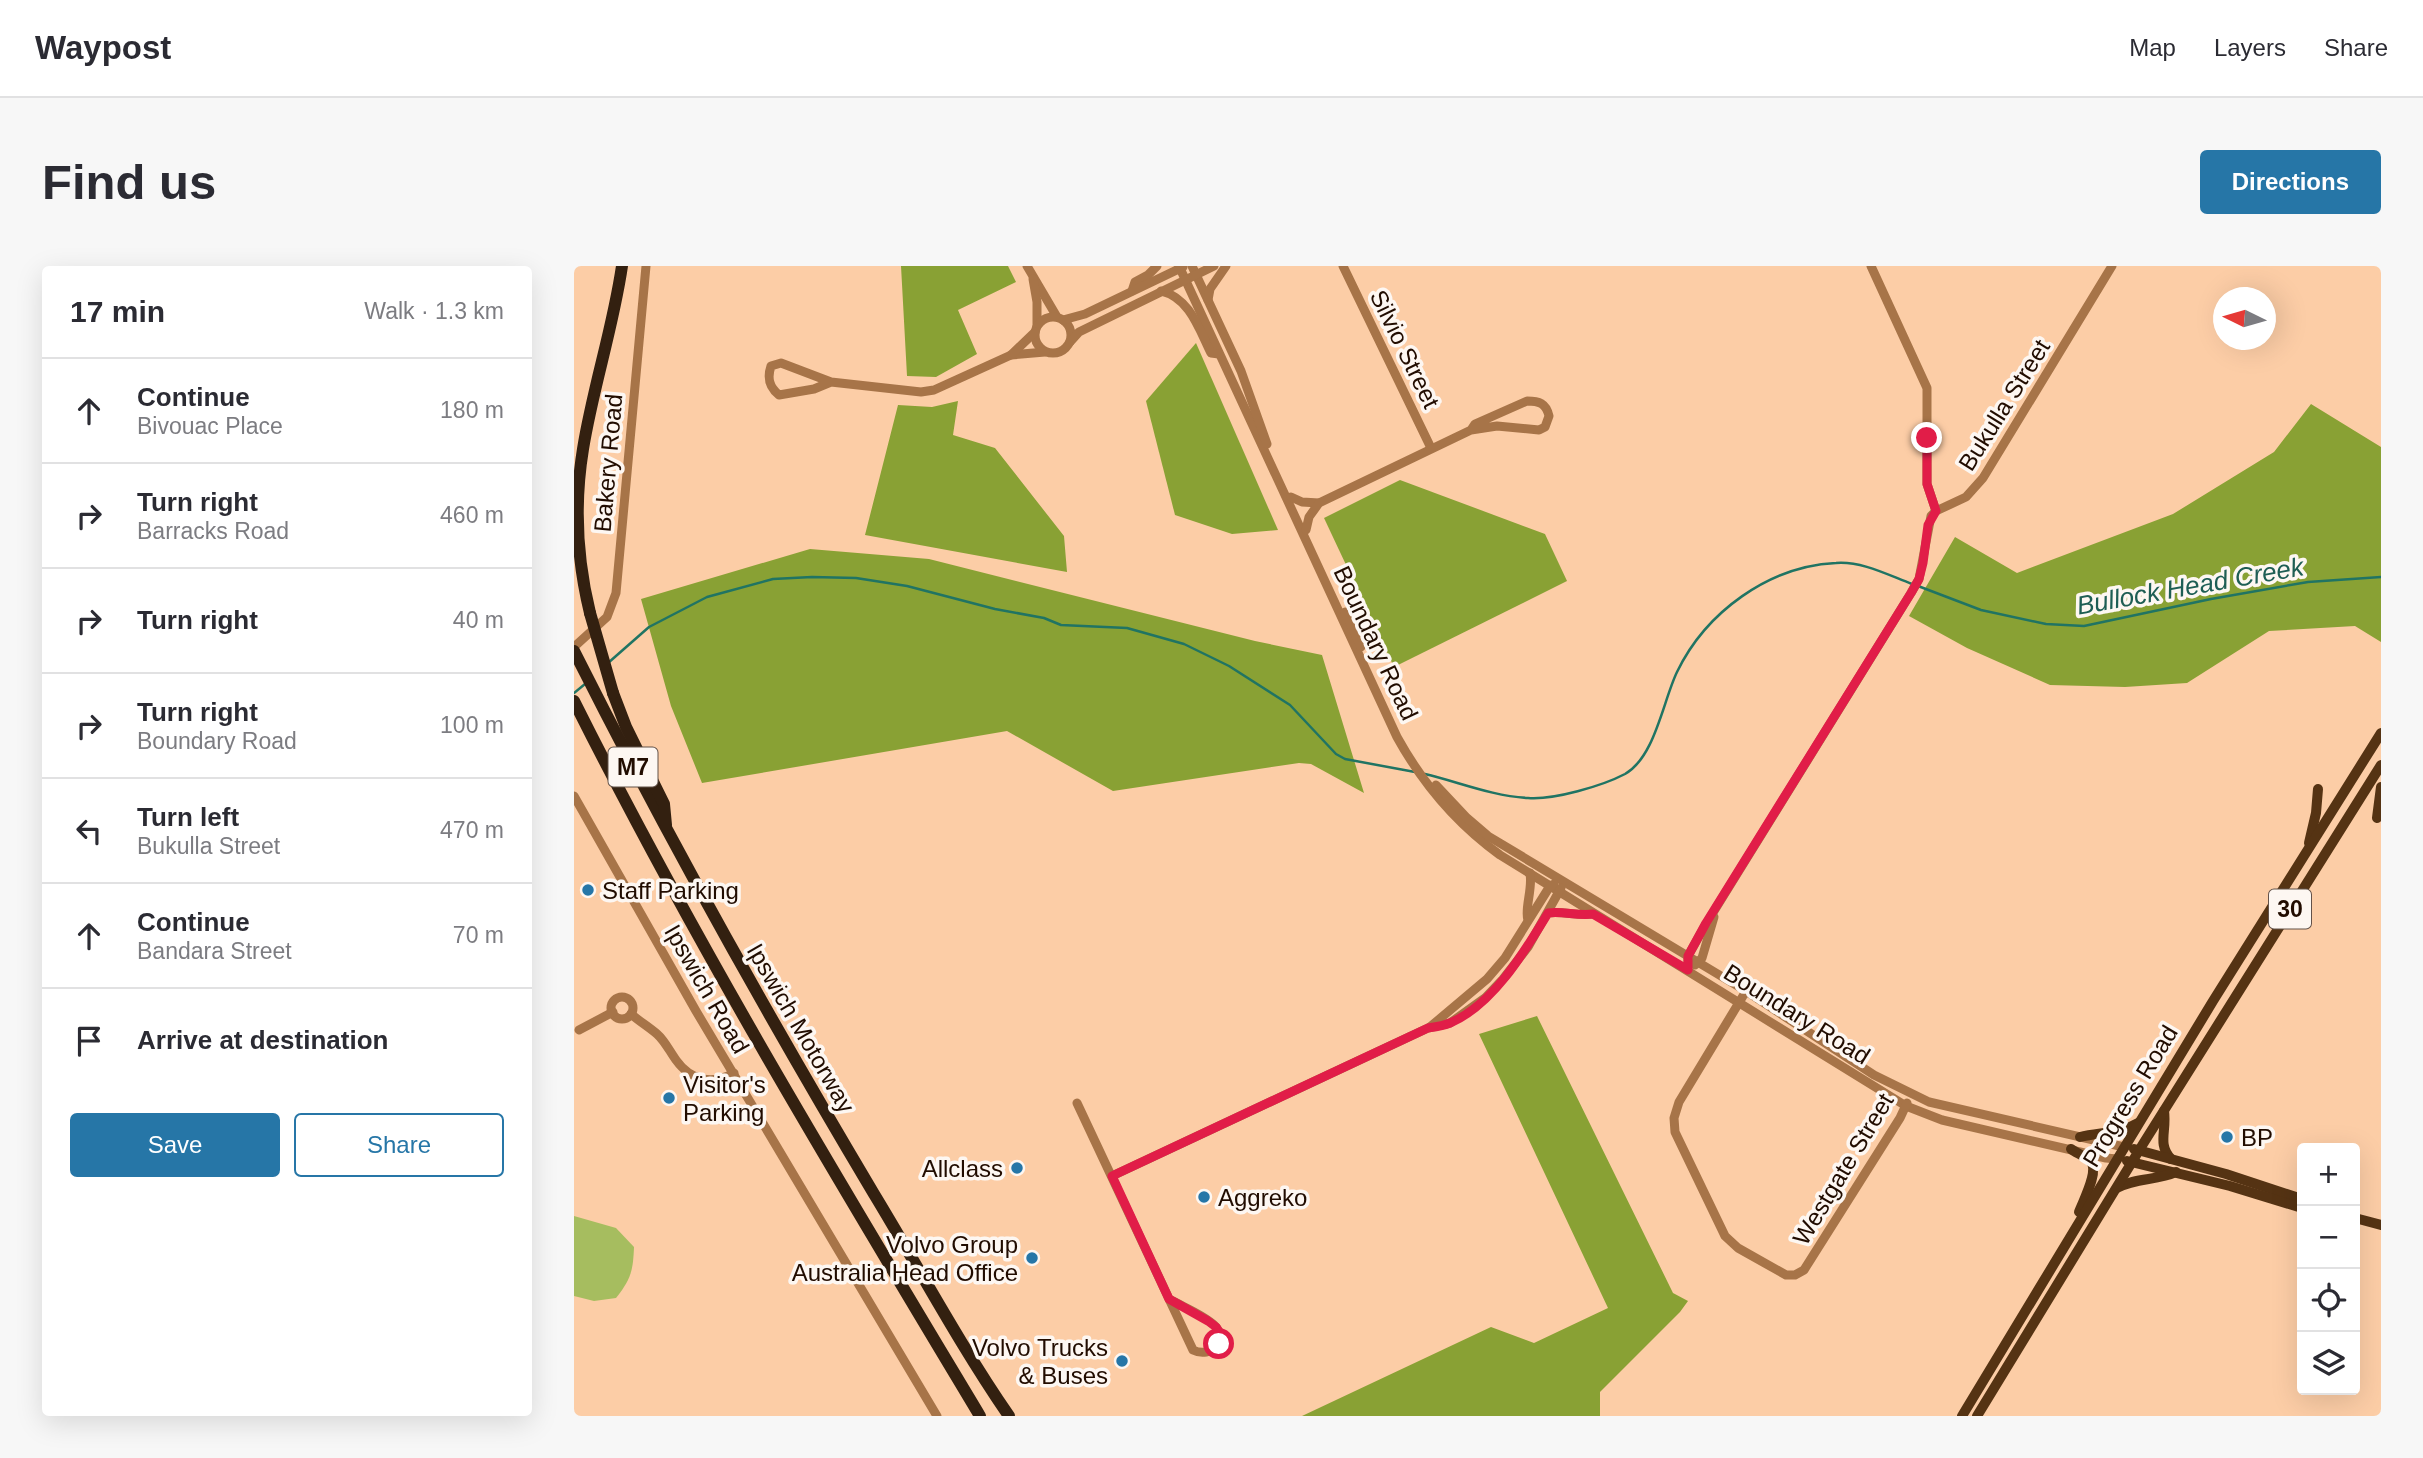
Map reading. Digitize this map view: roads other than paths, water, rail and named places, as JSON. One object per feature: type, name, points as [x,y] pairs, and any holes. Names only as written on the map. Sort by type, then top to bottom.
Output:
[{"type":"highway","points":[[622,266],[588,421],[580,472],[579,542],[582,578],[613,694],[664,804],[666,831]]},
{"type":"highway","name":"Ipswich Motorway","points":[[574,649],[666,831],[770,1018],[920,1273],[1009,1416]]},
{"type":"highway","name":"Ipswich Motorway","points":[[574,701],[648,846],[748,1025],[980,1416]]},
{"type":"main road","name":"Progress Road","points":[[1962,1416],[2138,1123],[2381,733]]},
{"type":"main road","name":"Progress Road","points":[[1977,1416],[2139,1150],[2381,765]]},
{"type":"main road","points":[[2377,818],[2381,787]]},
{"type":"main road","points":[[2306,853],[2318,789]]},
{"type":"main road","points":[[2340,801],[2353,810]]},
{"type":"main road","points":[[2164,1111],[2166,1127],[2162,1145],[2171,1159]]},
{"type":"main road","points":[[2080,1137],[2125,1131],[2138,1123]]},
{"type":"main road","name":"Boundary Road","points":[[2124,1147],[2226,1174],[2297,1197]]},
{"type":"main road","points":[[2071,1150],[2091,1161],[2094,1170],[2075,1228]]},
{"type":"main road","name":"Boundary Road","points":[[2117,1159],[2176,1172],[2297,1207]]},
{"type":"main road","points":[[2117,1188],[2134,1180],[2165,1177],[2176,1172]]},
{"type":"main road","points":[[2360,1219],[2381,1225]]},
{"type":"street","name":"Bakery Road","points":[[574,649],[607,617],[616,593],[646,266]]},
{"type":"street","points":[[1027,266],[1037,302],[1037,344],[1045,352]]},
{"type":"street","points":[[1132,292],[1135,282],[1157,266]]},
{"type":"street","points":[[831,383],[779,395],[772,389],[768,374],[771,366],[781,363],[831,383],[921,392],[934,390],[1012,355],[1062,351],[1079,332],[1185,279],[1194,270],[1214,266]]},
{"type":"street","points":[[1209,300],[1210,289],[1226,266]]},
{"type":"street","name":"Silvio Street","points":[[1343,266],[1431,448]]},
{"type":"street","points":[[1688,970],[1688,956],[1919,579],[1928,525],[1936,511],[1927,484],[1927,388],[1871,266]]},
{"type":"street","name":"Bukulla Street","points":[[1936,511],[1966,498],[1983,478],[2112,266]]},
{"type":"street","points":[[1012,355],[1046,318],[1085,314],[1181,267]]},
{"type":"street","name":"Boundary Road","points":[[1181,267],[1383,703],[1450,806],[1484,844],[1906,1106],[1942,1120],[2117,1159]]},
{"type":"street","name":"Boundary Road","points":[[1194,270],[1241,371],[1262,434],[1383,703]]},
{"type":"street","points":[[1032,278],[1071,330],[1070,342]]},
{"type":"street","points":[[1161,291],[1177,298],[1189,309],[1211,353],[1219,354]]},
{"type":"street","points":[[1306,530],[1309,517],[1319,503],[1431,448],[1471,430],[1496,426],[1539,430],[1545,427],[1549,416],[1544,404],[1527,401],[1475,424],[1471,430]]},
{"type":"street","points":[[1291,497],[1302,502],[1319,503]]},
{"type":"street","name":"Ipswich Road","points":[[574,796],[937,1416]]},
{"type":"street","name":"Boundary Road","points":[[1450,806],[1488,836],[1746,991],[1874,1075],[1909,1094],[1940,1105],[2124,1147]]},
{"type":"street","points":[[1528,920],[1525,914],[1531,892],[1530,873]]},
{"type":"street","points":[[1428,1028],[1487,979],[1505,958],[1550,886],[1562,879]]},
{"type":"street","points":[[1112,1176],[1428,1028],[1450,1023],[1485,998],[1528,947],[1560,892],[1562,879]]},
{"type":"street","points":[[1548,913],[1593,914]]},
{"type":"street","points":[[1688,970],[1702,958],[1714,914]]},
{"type":"street","name":"Westgate Street","points":[[1746,991],[1679,1102],[1674,1118],[1675,1132],[1725,1236],[1738,1248],[1786,1275],[1795,1275],[1804,1270],[1906,1106],[1909,1094]]},
{"type":"street","points":[[613,1012],[614,1001],[623,997],[632,1002],[631,1014]]},
{"type":"street","points":[[613,1012],[621,1018],[631,1014]]},
{"type":"street","points":[[579,1030],[613,1012]]},
{"type":"street","points":[[631,1014],[658,1034],[678,1063],[695,1076],[706,1080],[721,1080],[734,1073]]},
{"type":"street","points":[[1077,1104],[1193,1350],[1206,1354],[1214,1350],[1221,1335],[1216,1327],[1169,1299]]},
{"type":"waterway","name":"Bullock Head Creek","points":[[1425,774],[1489,792],[1528,798],[1564,794],[1604,783],[1625,774],[1644,755],[1657,728],[1677,672],[1689,650],[1722,612],[1742,596],[1787,573],[1836,563],[1865,566],[1912,584]]},
{"type":"waterway","name":"Bullock Head Creek","points":[[1918,586],[1981,610],[2046,624],[2084,626],[2308,582],[2381,577]]},
{"type":"waterway","name":"Bullock Head Creek","points":[[608,663],[649,627],[707,597],[773,579],[856,578],[907,586],[995,609],[1044,618],[1061,625],[1127,628],[1184,644],[1229,666],[1290,705],[1336,754],[1345,759],[1415,772]]},
{"type":"waterway","name":"Bullock Head Creek","points":[[574,693],[585,684]]},
{"type":"place","name":"Staff Parking","points":[[588,890]]},
{"type":"place","name":"Visitor's Parking","points":[[669,1098]]},
{"type":"place","name":"BP","points":[[2227,1137]]},
{"type":"place","name":"Allclass","points":[[1017,1168]]},
{"type":"place","name":"Aggreko","points":[[1204,1197]]},
{"type":"place","name":"Volvo Group Australia Head Office","points":[[1032,1258]]},
{"type":"place","name":"Volvo Trucks & Buses","points":[[1122,1361]]}]
